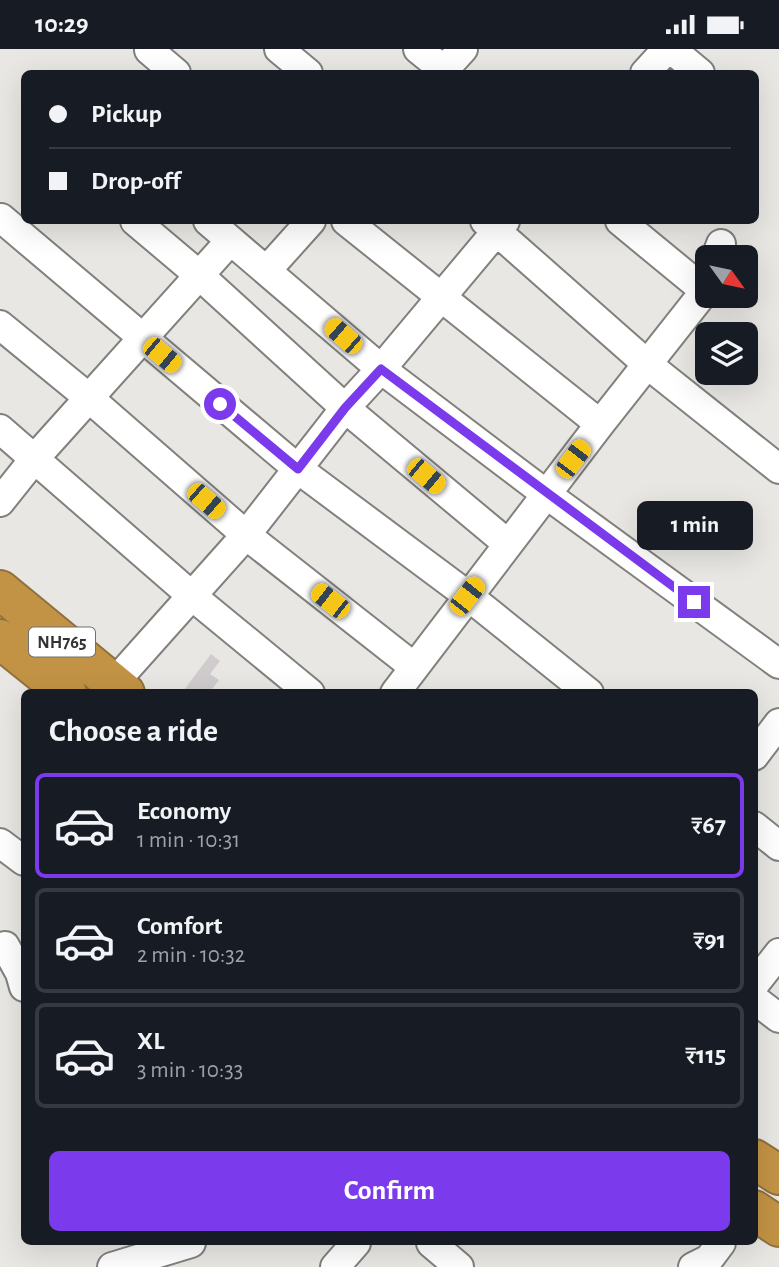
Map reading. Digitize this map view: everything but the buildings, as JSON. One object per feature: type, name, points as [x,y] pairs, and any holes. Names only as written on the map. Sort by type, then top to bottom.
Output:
[{"type":"highway","name":"NH765","points":[[0,590],[119,688]]},
{"type":"highway","name":"NH765","points":[[0,639],[62,689]]},
{"type":"highway","points":[[758,1162],[779,1175]]},
{"type":"highway","points":[[758,1213],[779,1227]]},
{"type":"street","points":[[279,49],[304,70]]},
{"type":"street","points":[[418,49],[441,70]]},
{"type":"street","points":[[445,70],[463,49]]},
{"type":"street","points":[[648,70],[669,49],[696,70]]},
{"type":"street","points":[[149,50],[172,70]]},
{"type":"street","points":[[1,218],[298,469],[467,596],[584,689]]},
{"type":"street","points":[[139,224],[199,275],[345,408],[508,544]]},
{"type":"street","points":[[211,224],[381,369],[546,494],[779,664]]},
{"type":"street","points":[[267,270],[308,224]]},
{"type":"street","points":[[350,224],[600,424]]},
{"type":"street","points":[[119,688],[192,596],[246,535],[345,408],[441,297],[494,224]]},
{"type":"street","points":[[496,224],[647,364],[779,469]]},
{"type":"street","points":[[624,224],[695,279]]},
{"type":"street","points":[[0,502],[35,458],[230,241]]},
{"type":"street","points":[[397,689],[695,302]]},
{"type":"street","points":[[0,325],[89,398],[246,535],[414,667]]},
{"type":"street","points":[[0,429],[192,596],[305,689]]},
{"type":"street","points":[[758,751],[779,723]]},
{"type":"street","points":[[758,829],[779,846]]},
{"type":"street","points":[[0,843],[21,859]]},
{"type":"street","points":[[10,942],[21,976]]},
{"type":"street","points":[[758,980],[779,953]]},
{"type":"street","points":[[758,1002],[779,1018]]},
{"type":"street","points":[[110,1258],[177,1245]]},
{"type":"street","points":[[335,1267],[354,1245]]},
{"type":"street","points":[[433,1245],[459,1267]]},
{"type":"street","points":[[693,1267],[709,1259],[720,1245]]},
{"type":"route","points":[[220,404],[298,469],[345,408],[381,369],[694,602]]}]
